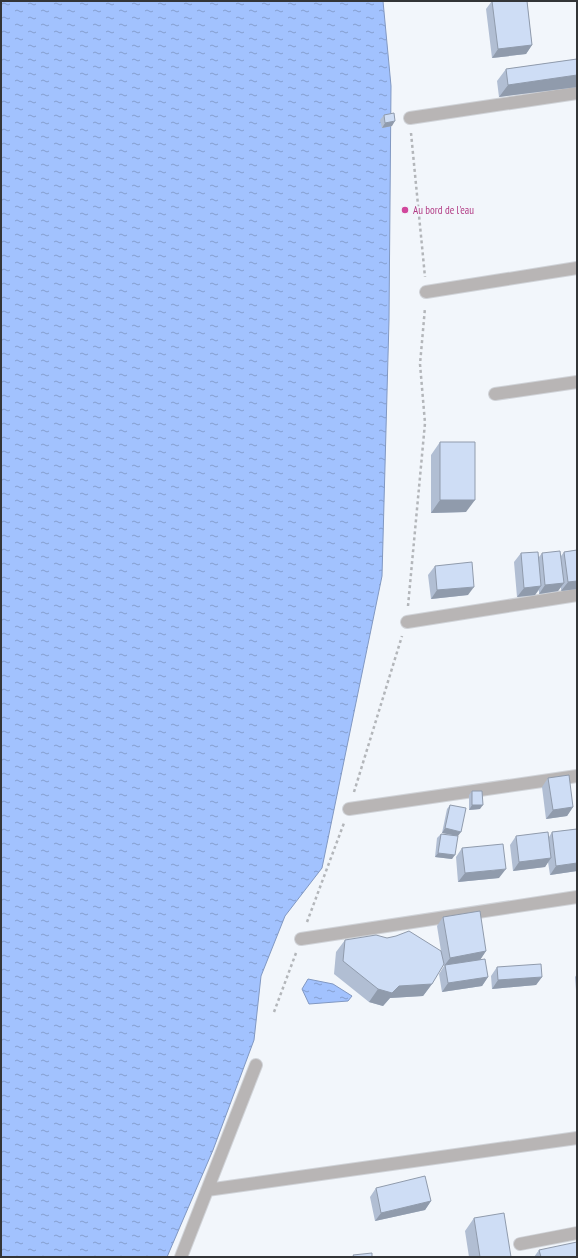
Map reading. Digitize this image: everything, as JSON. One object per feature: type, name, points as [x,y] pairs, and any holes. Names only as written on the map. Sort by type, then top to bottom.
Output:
[{"type":"street","points":[[410,118],[577,93]]},
{"type":"street","points":[[426,292],[577,268]]},
{"type":"street","points":[[495,394],[577,382]]},
{"type":"street","points":[[407,622],[577,594]]},
{"type":"street","points":[[349,809],[577,776]]},
{"type":"street","points":[[301,939],[577,897]]},
{"type":"street","points":[[181,1257],[256,1065]]},
{"type":"street","points":[[207,1190],[577,1138]]},
{"type":"street","points":[[520,1244],[577,1233]]},
{"type":"path","points":[[274,1012],[349,809],[407,622],[424,423],[420,364],[426,292],[410,118]]},
{"type":"water","points":[[1,1],[383,1],[391,86],[389,320],[382,576],[322,868],[285,916],[261,976],[254,1040],[213,1150],[167,1257],[1,1257]]},
{"type":"water","points":[[308,979],[333,984],[352,996],[348,1001],[309,1004],[302,989]]},
{"type":"building","points":[[492,1],[527,1],[532,45],[498,49]]},
{"type":"building","points":[[577,59],[577,75],[508,85],[506,69]]},
{"type":"building","points":[[394,113],[395,121],[385,123],[384,115]]},
{"type":"building","points":[[440,442],[475,442],[475,500],[440,500]]},
{"type":"building","points":[[577,550],[577,581],[568,582],[564,552]]},
{"type":"building","points":[[560,551],[564,583],[545,585],[542,553]]},
{"type":"building","points":[[538,552],[541,586],[524,588],[521,553]]},
{"type":"building","points":[[472,562],[474,587],[437,590],[435,566]]},
{"type":"building","points":[[569,775],[573,807],[553,810],[548,778]]},
{"type":"building","points":[[472,791],[482,791],[483,805],[472,805]]},
{"type":"building","points":[[450,805],[466,808],[461,832],[445,828]]},
{"type":"building","points":[[577,829],[577,863],[556,866],[552,832]]},
{"type":"building","points":[[548,832],[551,858],[519,862],[516,836]]},
{"type":"building","points":[[441,834],[458,836],[455,855],[438,853]]},
{"type":"building","points":[[503,844],[506,869],[465,873],[462,848]]},
{"type":"building","points":[[480,911],[486,951],[450,958],[443,917]]},
{"type":"building","points":[[409,931],[441,951],[444,964],[432,984],[399,986],[392,993],[378,989],[343,961],[345,940],[376,935],[387,938]]},
{"type":"building","points":[[485,959],[488,977],[448,983],[445,965]]},
{"type":"building","points":[[541,964],[542,977],[498,980],[497,967]]},
{"type":"building","points":[[425,1176],[431,1201],[381,1213],[376,1188]]},
{"type":"building","points":[[504,1213],[511,1257],[480,1257],[474,1218]]},
{"type":"building","points":[[577,1242],[577,1257],[541,1257],[539,1250]]},
{"type":"building","points":[[372,1253],[372,1257],[354,1257],[353,1255]]},
{"type":"place","name":"Au bord de l'eau","points":[[405,210]]}]
